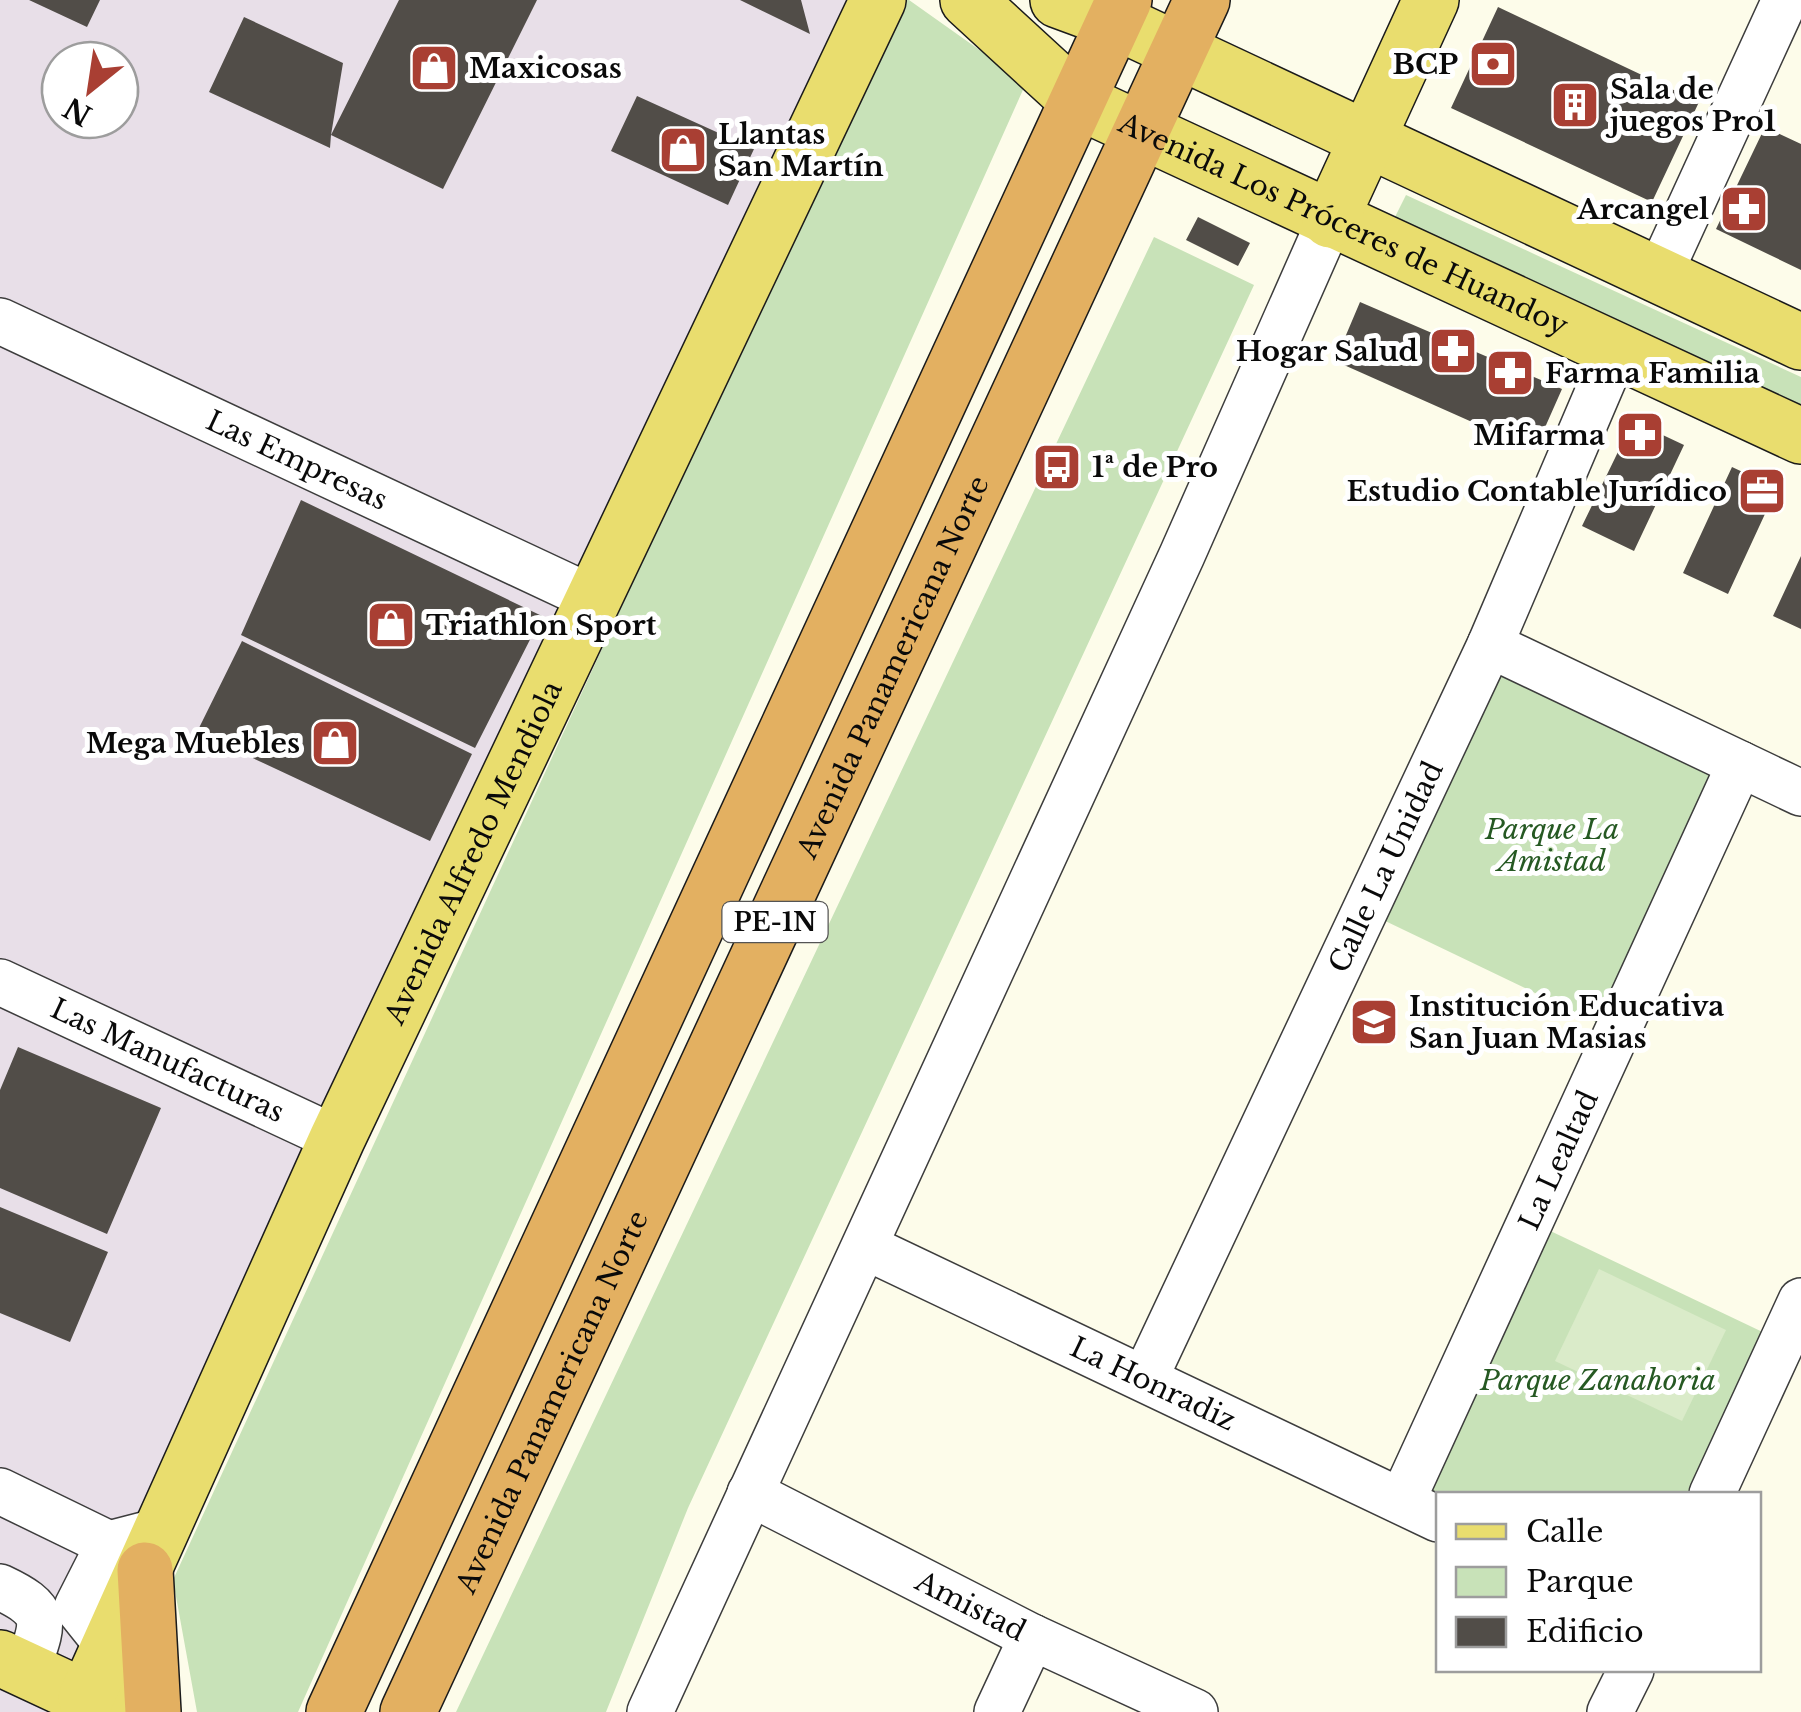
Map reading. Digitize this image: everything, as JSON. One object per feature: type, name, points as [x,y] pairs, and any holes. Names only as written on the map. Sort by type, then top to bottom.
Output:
[{"type":"highway","name":"Avenida Panamericana Norte","points":[[408,1712],[1202,0]]},
{"type":"highway","name":"PE-1N","points":[[334,1712],[1119,11]]},
{"type":"highway","points":[[139,1548],[153,1711]]},
{"type":"main road","name":"Avenida Alfredo Mendiola","points":[[82,1705],[75,1622],[139,1548],[878,0]]},
{"type":"main road","name":"Avenida Los Próceres de Huandoy","points":[[968,0],[1078,102],[1801,436]]},
{"type":"main road","points":[[1058,0],[1119,11],[1179,52],[1801,342]]},
{"type":"main road","points":[[1330,220],[1431,0]]},
{"type":"main road","points":[[13,1664],[82,1705],[153,1711]]},
{"type":"street","points":[[1658,277],[1785,0]]},
{"type":"street","points":[[650,1712],[1182,555],[1330,220]]},
{"type":"street","name":"Las Empresas","points":[[0,321],[592,598]]},
{"type":"street","name":"Calle La Unidad","points":[[1146,1378],[1490,645],[1616,350]]},
{"type":"street","points":[[1490,645],[1801,792]]},
{"type":"street","name":"La Lealtad","points":[[1420,1510],[1740,764]]},
{"type":"street","name":"Las Manufacturas","points":[[0,982],[337,1139]]},
{"type":"street","name":"La Honradiz","points":[[866,1247],[1420,1510]]},
{"type":"street","points":[[1713,1492],[1801,1301]]},
{"type":"street","points":[[0,1491],[139,1548]]},
{"type":"street","name":"Amistad","points":[[750,1493],[1032,1637],[1194,1712]]},
{"type":"street","points":[[0,1587],[75,1622]]},
{"type":"street","points":[[13,1664],[41,1628],[75,1622]]},
{"type":"street","points":[[997,1712],[1032,1637]]},
{"type":"street","points":[[1610,1712],[1630,1672]]},
{"type":"shaded area","points":[[0,0],[857,0],[61,1712],[0,1712]]},
{"type":"green space","points":[[901,0],[909,0],[1026,83],[298,1712],[197,1712],[173,1580]]},
{"type":"green space","points":[[1406,195],[1801,377],[1801,416],[1391,225]]},
{"type":"green space","points":[[1154,237],[1254,285],[688,1508],[606,1712],[456,1712]]},
{"type":"green space","name":"Parque La Amistad","points":[[1495,662],[1724,772],[1608,1028],[1379,918]]},
{"type":"green space","name":"Parque Zanahoria","points":[[1542,1227],[1771,1336],[1700,1492],[1418,1495]]},
{"type":"green space","points":[[1599,1269],[1726,1330],[1682,1421],[1555,1361]]},
{"type":"building","points":[[29,0],[100,0],[87,27]]},
{"type":"building","name":"Maxicosas","points":[[399,0],[537,0],[443,189],[331,135]]},
{"type":"building","points":[[740,0],[801,0],[810,34]]},
{"type":"building","name":"Sala de juegos Pro1","points":[[1498,7],[1699,102],[1652,202],[1451,108]]},
{"type":"building","points":[[244,17],[343,63],[330,148],[209,92]]},
{"type":"building","name":"Llantas San Martín","points":[[637,96],[754,149],[728,205],[611,151]]},
{"type":"building","points":[[1765,127],[1801,144],[1801,270],[1716,229]]},
{"type":"building","points":[[1198,217],[1250,243],[1238,266],[1186,240]]},
{"type":"building","points":[[1360,302],[1562,389],[1535,450],[1335,361]]},
{"type":"building","points":[[1633,421],[1684,445],[1634,551],[1582,526]]},
{"type":"building","points":[[1732,467],[1777,488],[1728,594],[1683,573]]},
{"type":"building","name":"Triathlon Sport","points":[[301,500],[542,616],[475,748],[241,635]]},
{"type":"building","points":[[1801,556],[1801,629],[1773,616]]},
{"type":"building","name":"Mega Muebles","points":[[242,641],[472,754],[430,841],[197,732]]},
{"type":"building","points":[[18,1047],[161,1108],[107,1234],[0,1188],[0,1090]]},
{"type":"building","points":[[0,1207],[108,1252],[70,1342],[0,1313]]},
{"type":"place","name":"BCP","points":[[1493,64]]},
{"type":"place","name":"Maxicosas","points":[[434,68]]},
{"type":"place","name":"Sala de juegos Pro1","points":[[1575,105]]},
{"type":"place","name":"Llantas San Martín","points":[[683,150]]},
{"type":"place","name":"Arcangel","points":[[1744,209]]},
{"type":"place","name":"Hogar Salud","points":[[1453,351]]},
{"type":"place","name":"Farma Familia","points":[[1510,373]]},
{"type":"place","name":"Mifarma","points":[[1640,435]]},
{"type":"place","name":"1ª de Pro","points":[[1057,467]]},
{"type":"place","name":"Estudio Contable Jurídico","points":[[1762,491]]},
{"type":"place","name":"Triathlon Sport","points":[[391,625]]},
{"type":"place","name":"Mega Muebles","points":[[335,743]]},
{"type":"place","name":"Institución Educativa San Juan Masias","points":[[1374,1022]]}]
